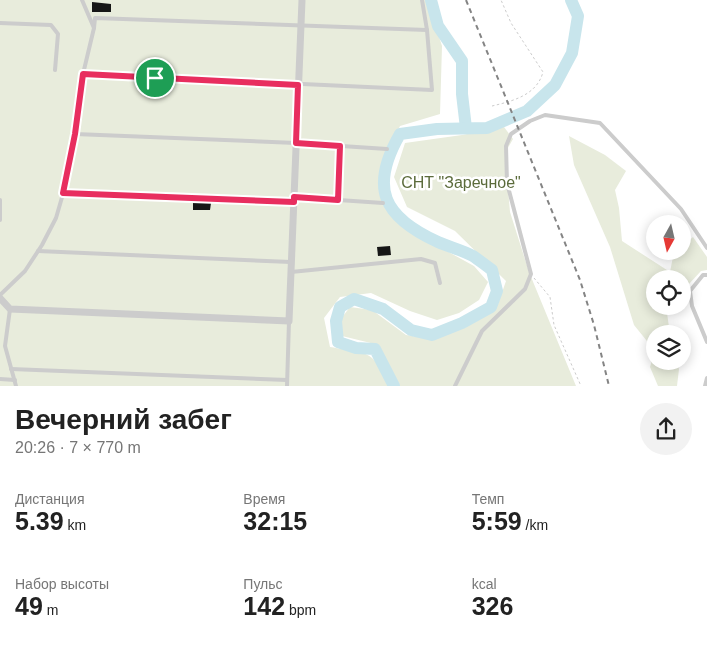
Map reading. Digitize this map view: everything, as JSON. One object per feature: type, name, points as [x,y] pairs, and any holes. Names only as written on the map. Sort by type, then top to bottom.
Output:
[{"type":"street","points":[[0,297],[10,309],[290,321],[302,0]]},
{"type":"lane","points":[[82,0],[94,28]]},
{"type":"lane","points":[[83,74],[432,90],[427,30],[422,0]]},
{"type":"lane","points":[[0,297],[25,271],[56,218],[75,134],[83,74],[95,18],[300,27],[427,30]]},
{"type":"lane","points":[[0,23],[51,25],[58,34],[55,70]]},
{"type":"lane","points":[[455,386],[482,331],[525,289],[532,274],[507,183],[506,146],[511,134],[530,121],[545,115],[600,123],[682,209],[707,248]]},
{"type":"lane","points":[[75,134],[296,143],[386,149]]},
{"type":"lane","points":[[338,200],[340,146]]},
{"type":"lane","points":[[63,193],[338,200],[383,203]]},
{"type":"lane","points":[[0,200],[0,220]]},
{"type":"lane","points":[[38,251],[292,262]]},
{"type":"lane","points":[[291,272],[422,259],[435,263],[440,283]]},
{"type":"lane","points":[[707,275],[703,275],[690,291],[692,306],[707,342]]},
{"type":"lane","points":[[10,309],[5,346],[16,386]]},
{"type":"lane","points":[[287,386],[290,321]]},
{"type":"lane","points":[[11,369],[287,380]]},
{"type":"lane","points":[[705,386],[707,378]]},
{"type":"lane","points":[[0,380],[14,380]]},
{"type":"path","points":[[492,106],[517,100],[540,83],[543,72],[512,22],[501,0]]},
{"type":"path","points":[[532,274],[550,297],[554,325],[581,386]]},
{"type":"green space","points":[[0,0],[427,0],[442,46],[440,114],[400,126],[387,152],[379,179],[383,199],[403,227],[474,266],[488,282],[479,300],[459,313],[437,320],[410,311],[371,293],[340,297],[324,318],[330,347],[368,355],[379,365],[391,386],[0,386]]},
{"type":"green space","name":"СНТ \"Заречное\"","points":[[504,127],[513,139],[505,153],[510,212],[529,272],[576,386],[400,386],[379,345],[342,336],[340,320],[350,307],[372,310],[406,335],[432,339],[466,327],[498,304],[506,281],[455,231],[407,207],[394,177],[405,143]]},
{"type":"green space","points":[[569,136],[605,155],[626,171],[615,190],[619,208],[622,241],[646,256],[646,260],[651,260],[667,270],[646,270],[646,315],[667,315],[669,325],[646,325],[646,340],[634,325],[610,247],[574,165]]},
{"type":"green space","points":[[693,237],[707,257],[707,270],[701,271],[691,282],[691,270],[670,270],[672,260],[691,260],[691,239]]},
{"type":"green space","points":[[651,370],[679,370],[677,386],[658,386]]},
{"type":"building","points":[[92,2],[111,4],[111,12],[92,12]]},
{"type":"building","points":[[193,202],[211,203],[210,210],[193,210]]},
{"type":"building","points":[[390,246],[391,255],[378,256],[377,247]]},
{"type":"waterway","points":[[431,0],[438,26],[462,61],[462,94],[466,128]]},
{"type":"waterway","points":[[394,386],[375,349],[356,348],[338,342],[336,321],[340,307],[354,299],[383,309],[411,330],[432,335],[462,323],[491,307],[497,291],[492,270],[473,256],[419,232],[404,222],[394,211],[387,199],[384,185],[385,170],[390,153],[400,134],[437,129],[487,128],[527,111],[555,85],[572,53],[578,16],[571,0]]},
{"type":"railway","points":[[466,0],[580,280],[594,325],[609,386]]},
{"type":"route","points":[[83,74],[155,78],[298,85],[296,143],[340,146],[338,200],[294,197],[294,202],[63,193],[75,134],[83,74]]}]
